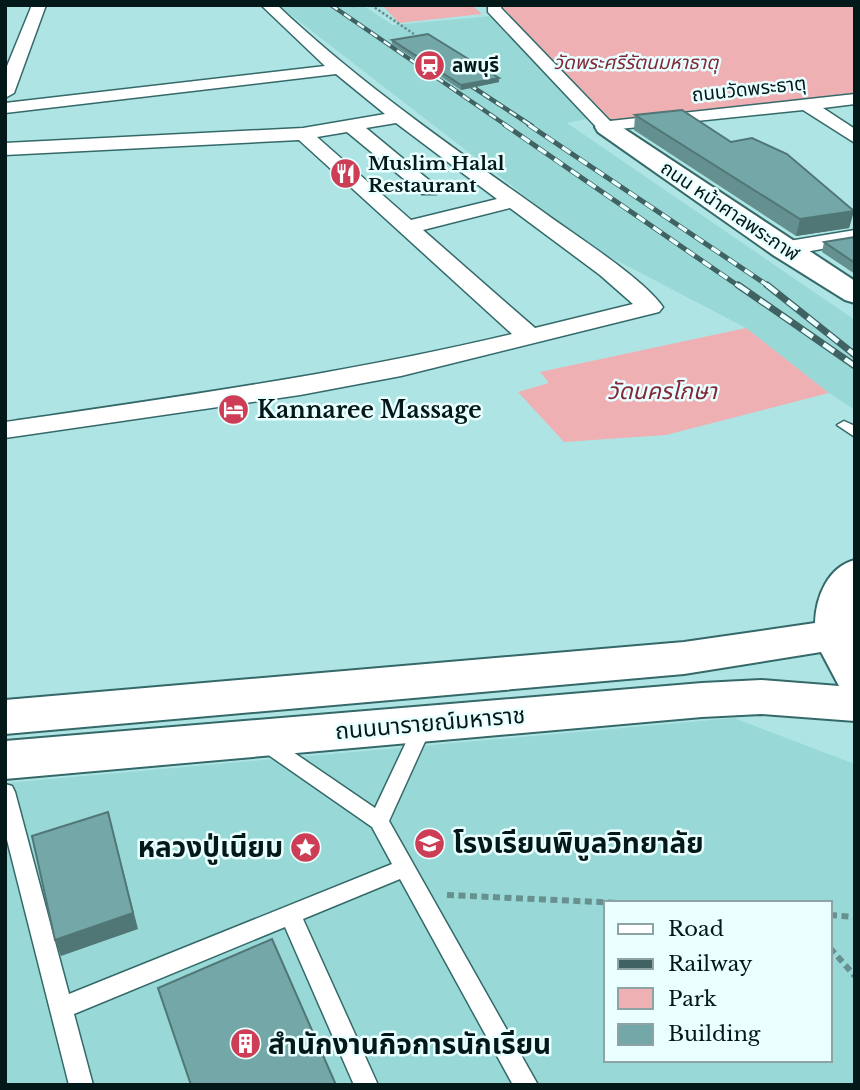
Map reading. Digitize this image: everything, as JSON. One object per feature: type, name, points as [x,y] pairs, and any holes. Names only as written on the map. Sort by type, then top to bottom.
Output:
[{"type":"main road","name":"ถนน หน้าศาลพระกาฬ","points":[[606,127],[855,294]]},
{"type":"main road","points":[[855,573],[845,582],[835,606],[836,635],[855,676]]},
{"type":"main road","name":"ถนนนารายณ์มหาราช","points":[[5,717],[684,658],[836,635]]},
{"type":"main road","name":"ถนนนารายณ์มหาราช","points":[[5,760],[749,698],[855,704]]},
{"type":"street","points":[[5,93],[39,5]]},
{"type":"street","points":[[5,430],[300,387],[401,368],[651,307],[608,270],[400,117],[340,69],[268,5]]},
{"type":"street","points":[[495,5],[493,9],[606,127]]},
{"type":"street","points":[[5,108],[340,69]]},
{"type":"street","name":"ถนนวัดพระธาตุ","points":[[606,127],[855,99]]},
{"type":"street","points":[[806,104],[855,137]]},
{"type":"street","points":[[5,149],[303,134],[400,117]]},
{"type":"street","points":[[353,127],[429,190]]},
{"type":"street","points":[[303,134],[530,337]]},
{"type":"street","points":[[408,228],[513,201]]},
{"type":"street","points":[[783,248],[855,236]]},
{"type":"lane","points":[[379,821],[424,724]]},
{"type":"lane","points":[[258,738],[379,821],[526,1085]]},
{"type":"lane","points":[[5,792],[81,1085]]},
{"type":"lane","points":[[61,1008],[405,868]]},
{"type":"lane","points":[[290,914],[366,1085]]},
{"type":"path","points":[[371,5],[414,33]]},
{"type":"path","points":[[467,62],[489,59]]},
{"type":"path","points":[[420,894],[604,902]]},
{"type":"path","points":[[832,915],[855,917]]},
{"type":"path","points":[[832,950],[855,976]]},
{"type":"shaded area","points":[[278,5],[362,5],[393,25],[491,16],[591,118],[567,123],[855,320],[855,410],[746,328],[591,247]]},
{"type":"shaded area","name":"โรงเรียนพิบูลวิทยาลัย","points":[[734,718],[855,764],[855,1085],[5,1085],[5,783]]},
{"type":"green space","points":[[382,5],[472,5],[482,14],[399,23]]},
{"type":"green space","name":"วัดพระศรีรัตนมหาธาตุ","points":[[848,5],[855,9],[855,95],[612,121],[502,7]]},
{"type":"green space","name":"วัดนครโกษา","points":[[746,328],[829,393],[666,435],[564,442],[518,392],[549,383],[540,372]]},
{"type":"building","points":[[428,34],[499,78],[461,85],[392,40]]},
{"type":"building","points":[[682,110],[731,142],[752,138],[787,154],[854,211],[800,219],[635,115]]},
{"type":"building","points":[[855,237],[855,263],[824,242]]},
{"type":"building","points":[[108,812],[133,913],[55,940],[32,836]]},
{"type":"building","name":"สำนักงานกิจการนักเรียน","points":[[272,939],[336,1085],[191,1085],[158,988]]},
{"type":"railway","points":[[331,5],[507,126]]},
{"type":"railway","points":[[456,76],[532,126]]},
{"type":"railway","points":[[505,125],[740,287]]},
{"type":"railway","points":[[529,125],[770,287]]},
{"type":"railway","points":[[738,285],[855,366]]},
{"type":"railway","points":[[767,285],[855,355]]},
{"type":"place","name":"ลพบุรี","points":[[429,65]]},
{"type":"place","name":"Muslim Halal Restaurant","points":[[345,174]]},
{"type":"place","name":"Kannaree Massage","points":[[234,410]]},
{"type":"place","name":"โรงเรียนพิบูลวิทยาลัย","points":[[430,843]]},
{"type":"place","name":"หลวงปู่เนียม","points":[[306,847]]},
{"type":"place","name":"สำนักงานกิจการนักเรียน","points":[[245,1044]]}]
